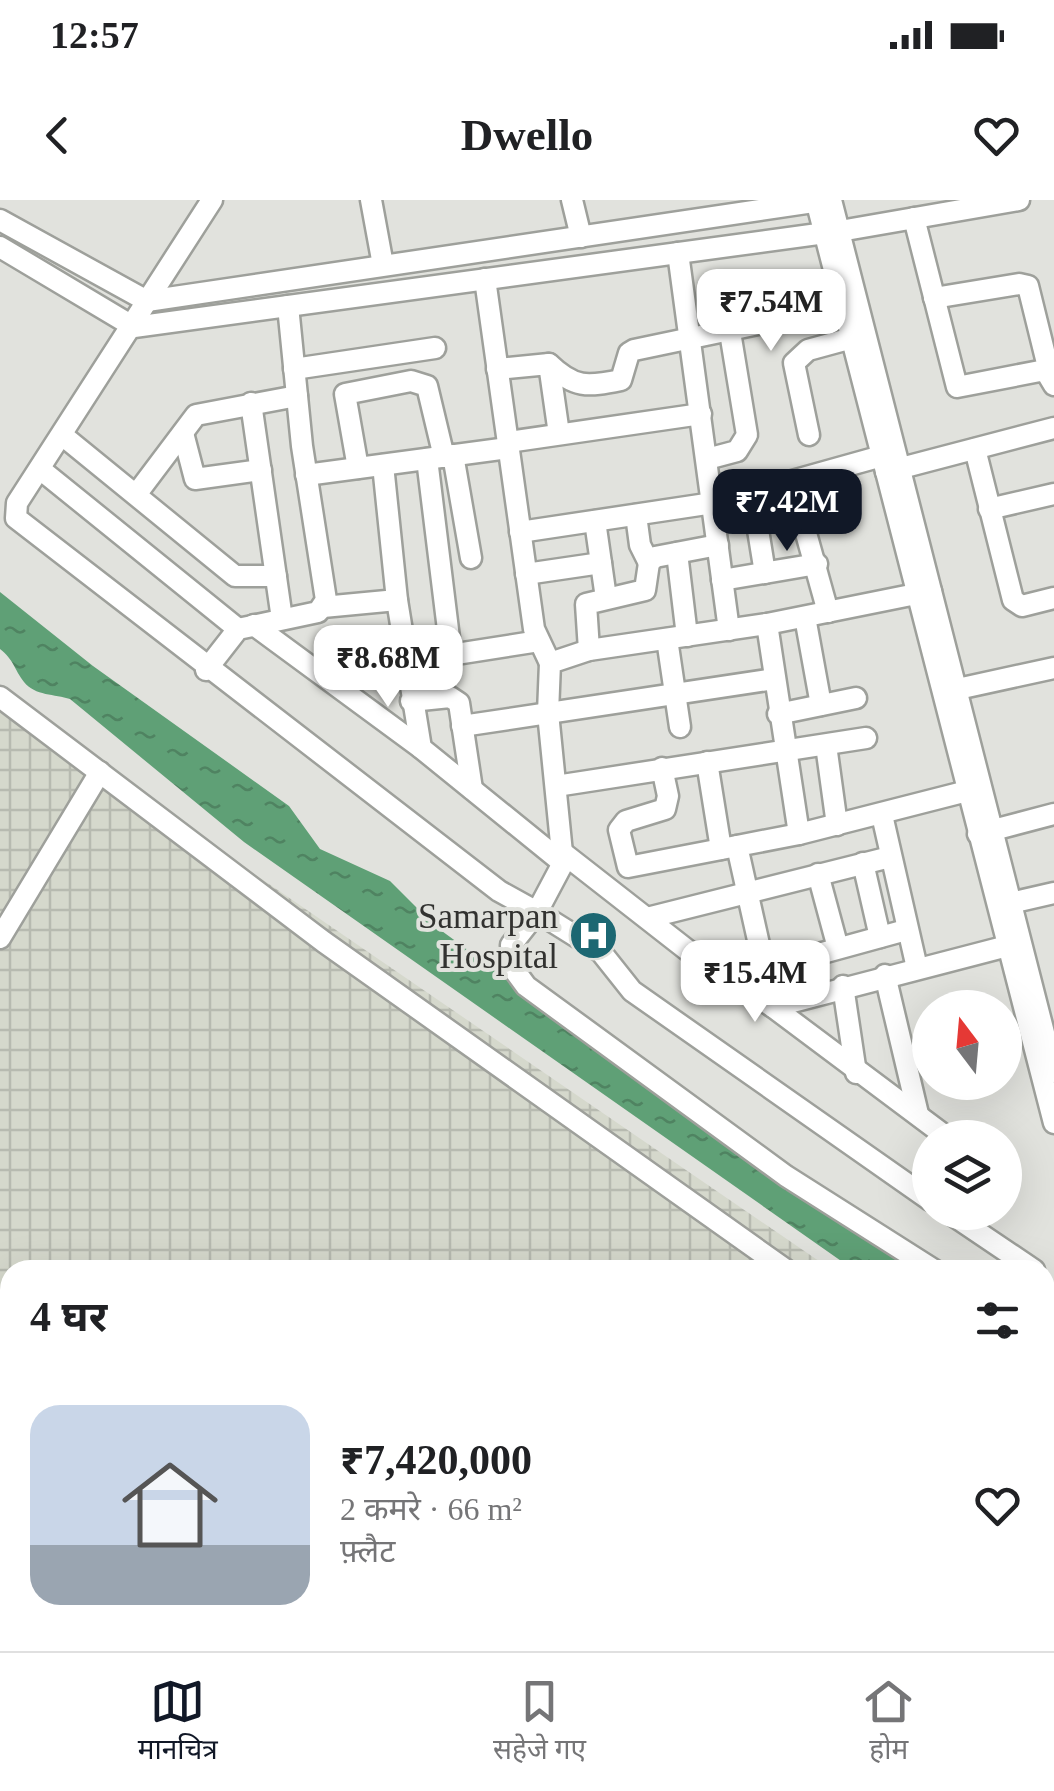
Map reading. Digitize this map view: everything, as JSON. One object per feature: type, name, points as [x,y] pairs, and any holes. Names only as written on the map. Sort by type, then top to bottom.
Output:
[{"type":"street","points":[[212,200],[134,327],[14,508],[16,518],[206,670],[499,891],[601,952],[632,991],[912,1187]]},
{"type":"street","points":[[371,200],[383,265]]},
{"type":"street","points":[[572,200],[581,237]]},
{"type":"street","points":[[0,220],[147,301],[823,200],[1013,944],[1054,1072]]},
{"type":"street","points":[[0,246],[134,327],[832,231],[1019,200]]},
{"type":"street","points":[[914,218],[934,298],[957,387],[1052,378],[1030,290],[1024,284],[934,298]]},
{"type":"street","points":[[832,231],[852,338],[890,462]]},
{"type":"street","points":[[678,252],[729,630]]},
{"type":"street","points":[[485,280],[526,574],[540,641],[550,662],[548,714],[563,858],[536,912],[511,945],[512,967],[526,986],[786,1176],[918,1260]]},
{"type":"street","points":[[288,306],[306,476],[326,600],[323,607]]},
{"type":"street","points":[[497,368],[549,364],[572,384],[594,386],[621,380],[629,353],[634,350],[844,306]]},
{"type":"street","points":[[707,459],[742,448],[746,435],[730,332]]},
{"type":"street","points":[[809,435],[794,363],[808,350],[852,338]]},
{"type":"street","points":[[294,369],[435,348]]},
{"type":"street","points":[[549,364],[559,434]]},
{"type":"street","points":[[358,468],[345,394],[411,381],[427,386],[442,457],[471,558]]},
{"type":"street","points":[[138,492],[202,412],[297,396]]},
{"type":"street","points":[[251,403],[282,619]]},
{"type":"street","points":[[306,476],[700,414]]},
{"type":"street","points":[[520,532],[713,503],[890,462],[975,449],[1054,428]]},
{"type":"street","points":[[183,433],[196,479],[260,470]]},
{"type":"street","points":[[62,435],[138,492],[241,579],[276,576]]},
{"type":"street","points":[[975,449],[1008,588],[1016,606],[1054,598]]},
{"type":"street","points":[[442,457],[451,654]]},
{"type":"street","points":[[383,465],[396,600],[421,748]]},
{"type":"street","points":[[40,469],[246,627],[421,748],[563,858],[926,1120]]},
{"type":"street","points":[[792,483],[828,612]]},
{"type":"street","points":[[752,493],[765,573]]},
{"type":"street","points":[[989,509],[1054,494]]},
{"type":"street","points":[[589,650],[586,604],[646,590],[649,563],[640,545],[636,515]]},
{"type":"street","points":[[595,521],[606,598]]},
{"type":"street","points":[[649,563],[718,545]]},
{"type":"street","points":[[677,553],[675,695],[680,727]]},
{"type":"street","points":[[526,574],[601,563]]},
{"type":"street","points":[[722,580],[817,564]]},
{"type":"street","points":[[550,662],[589,650],[767,624],[923,592]]},
{"type":"street","points":[[206,670],[246,627],[323,607],[396,600]]},
{"type":"street","points":[[805,617],[821,705]]},
{"type":"street","points":[[767,624],[799,834]]},
{"type":"street","points":[[405,662],[540,641]]},
{"type":"street","points":[[949,692],[1054,668]]},
{"type":"street","points":[[462,726],[774,679]]},
{"type":"street","points":[[0,697],[324,942],[772,1260]]},
{"type":"street","points":[[412,700],[456,698],[472,789]]},
{"type":"street","points":[[778,714],[856,698]]},
{"type":"street","points":[[556,786],[866,738]]},
{"type":"street","points":[[826,745],[837,826]]},
{"type":"street","points":[[707,762],[729,848],[746,892],[773,1007]]},
{"type":"street","points":[[662,768],[668,803],[659,812],[622,825],[618,837],[623,862],[633,868],[837,826],[974,790]]},
{"type":"street","points":[[0,938],[100,772]]},
{"type":"street","points":[[984,832],[1054,814]]},
{"type":"street","points":[[882,815],[916,968]]},
{"type":"street","points":[[984,832],[1010,903],[1013,944]]},
{"type":"street","points":[[647,918],[890,857]]},
{"type":"street","points":[[863,863],[880,937]]},
{"type":"street","points":[[818,874],[838,948]]},
{"type":"street","points":[[1010,903],[1054,893]]},
{"type":"street","points":[[764,968],[906,930]]},
{"type":"street","points":[[773,1007],[1013,944]]},
{"type":"street","points":[[885,975],[918,1114]]},
{"type":"street","points":[[843,986],[856,1073]]},
{"type":"street","points":[[1043,1036],[1054,1124]]},
{"type":"street","points":[[975,1230],[1019,1260]]},
{"type":"shaded area","points":[[0,691],[85,758],[817,1260],[0,1260]]},
{"type":"water","points":[[0,592],[93,666],[289,806],[320,849],[390,881],[435,926],[739,1148],[903,1260],[840,1260],[244,842],[70,699],[29,687],[0,649]]},
{"type":"place","name":"Samarpan Hospital","points":[[593,936]]}]
